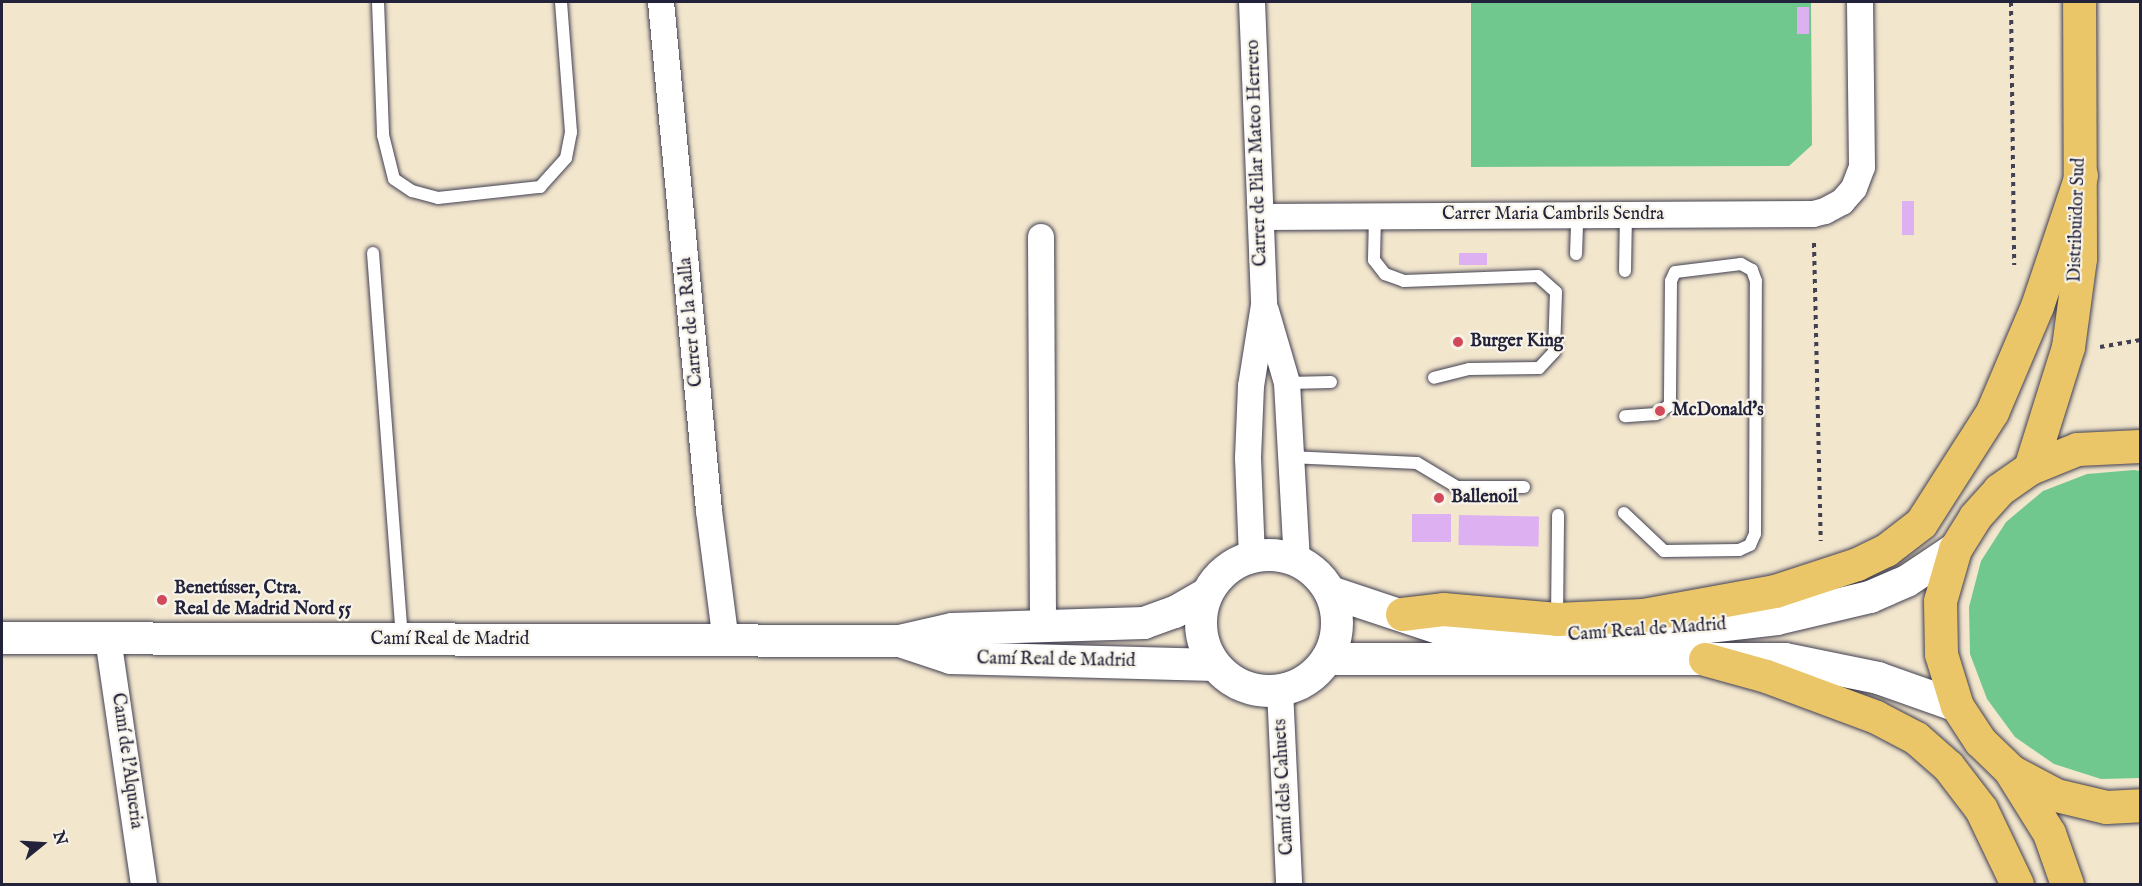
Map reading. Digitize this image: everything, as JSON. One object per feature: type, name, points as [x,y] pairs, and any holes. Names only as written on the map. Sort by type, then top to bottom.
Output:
[{"type":"highway","name":"Distribuïdor Sud","points":[[2030,468],[2068,347],[2080,258],[2079,2]]},
{"type":"highway","points":[[1402,614],[1443,609],[1557,619],[1644,615],[1775,591],[1857,564],[1886,550],[1921,523],[1992,412],[2037,306],[2081,175]]},
{"type":"highway","points":[[2067,885],[2049,833],[2011,771],[1980,741],[1957,706],[1941,654],[1941,601],[1955,549],[1975,517],[2000,490],[2030,468],[2077,449],[2140,446]]},
{"type":"highway","points":[[1705,659],[1766,676],[1876,717],[1916,738],[1948,766],[1981,809],[2017,885]]},
{"type":"highway","points":[[2011,771],[2056,795],[2106,807],[2140,805]]},
{"type":"street","name":"Carrer de la Ralla","points":[[661,2],[710,521],[726,642]]},
{"type":"street","name":"Carrer de Pilar Mateo Herrero","points":[[1252,2],[1264,305],[1251,386],[1248,458],[1252,556]]},
{"type":"street","name":"Carrer Maria Cambrils Sendra","points":[[1262,217],[1375,214],[1577,216],[1813,214],[1842,202],[1854,188],[1862,167],[1860,2]]},
{"type":"street","points":[[1041,237],[1043,624]]},
{"type":"street","name":"Carrer de Pilar Mateo Herrero","points":[[1264,305],[1287,384],[1288,457],[1297,560]]},
{"type":"street","name":"Camí Real de Madrid","points":[[1330,592],[1402,614],[1444,630],[1536,637],[1712,629],[1777,619],[1870,597],[1907,581],[1955,549]]},
{"type":"street","points":[[1277,554],[1297,560],[1316,573],[1330,592],[1337,620],[1335,640],[1327,659],[1307,679],[1280,690],[1261,691],[1242,686],[1215,665],[1201,633],[1206,594],[1232,565],[1252,556],[1277,554]]},
{"type":"street","name":"Camí Real de Madrid","points":[[2,638],[899,641],[952,629],[1144,622],[1176,612],[1206,594]]},
{"type":"street","name":"Camí de l'Alqueria","points":[[108,638],[144,885]]},
{"type":"street","name":"Camí Real de Madrid","points":[[899,641],[951,658],[1215,665]]},
{"type":"street","name":"Camí Real de Madrid","points":[[1327,659],[1785,659],[1830,666],[1957,706]]},
{"type":"street","name":"Camí dels Cahuets","points":[[1280,690],[1289,885]]},
{"type":"lane","points":[[378,2],[383,135],[394,179],[412,191],[438,198],[540,187],[566,158],[571,132],[561,2]]},
{"type":"lane","points":[[1375,214],[1374,260],[1384,274],[1404,281],[1538,276],[1556,292],[1554,352],[1539,368],[1468,369],[1434,378]]},
{"type":"lane","points":[[1576,254],[1577,216]]},
{"type":"lane","points":[[1625,271],[1626,216]]},
{"type":"lane","points":[[373,254],[402,640]]},
{"type":"lane","points":[[1624,513],[1664,551],[1739,550],[1750,545],[1755,534],[1756,280],[1752,270],[1741,264],[1685,267],[1675,272],[1671,281],[1670,405],[1656,414],[1625,416]]},
{"type":"lane","points":[[1287,384],[1330,382]]},
{"type":"lane","points":[[1288,457],[1417,463],[1457,487],[1524,487]]},
{"type":"lane","points":[[1557,619],[1558,515]]},
{"type":"path","points":[[2011,2],[2014,278]]},
{"type":"path","points":[[1813,214],[1821,544],[1830,540]]},
{"type":"path","points":[[2088,350],[2140,340]]},
{"type":"green space","points":[[1471,2],[1811,2],[1812,145],[1789,166],[1471,167]]},
{"type":"green space","points":[[2140,471],[2140,778],[2101,779],[2054,764],[2015,737],[1987,699],[1970,654],[1969,607],[1981,561],[2006,522],[2043,491],[2087,474]]},
{"type":"building","points":[[1797,7],[1809,7],[1809,34],[1797,34]]},
{"type":"building","points":[[1902,201],[1914,201],[1914,235],[1902,235]]},
{"type":"building","points":[[1459,253],[1487,253],[1487,265],[1459,265]]},
{"type":"building","points":[[1412,514],[1451,514],[1451,542],[1412,542]]},
{"type":"building","points":[[1459,515],[1539,516],[1538,546],[1458,545]]},
{"type":"place","name":"Burger King","points":[[1458,342]]},
{"type":"place","name":"McDonald's","points":[[1660,411]]},
{"type":"place","name":"Ballenoil","points":[[1439,498]]},
{"type":"place","name":"Benetússer, Ctra. Real de Madrid Nord 55","points":[[162,600]]}]
